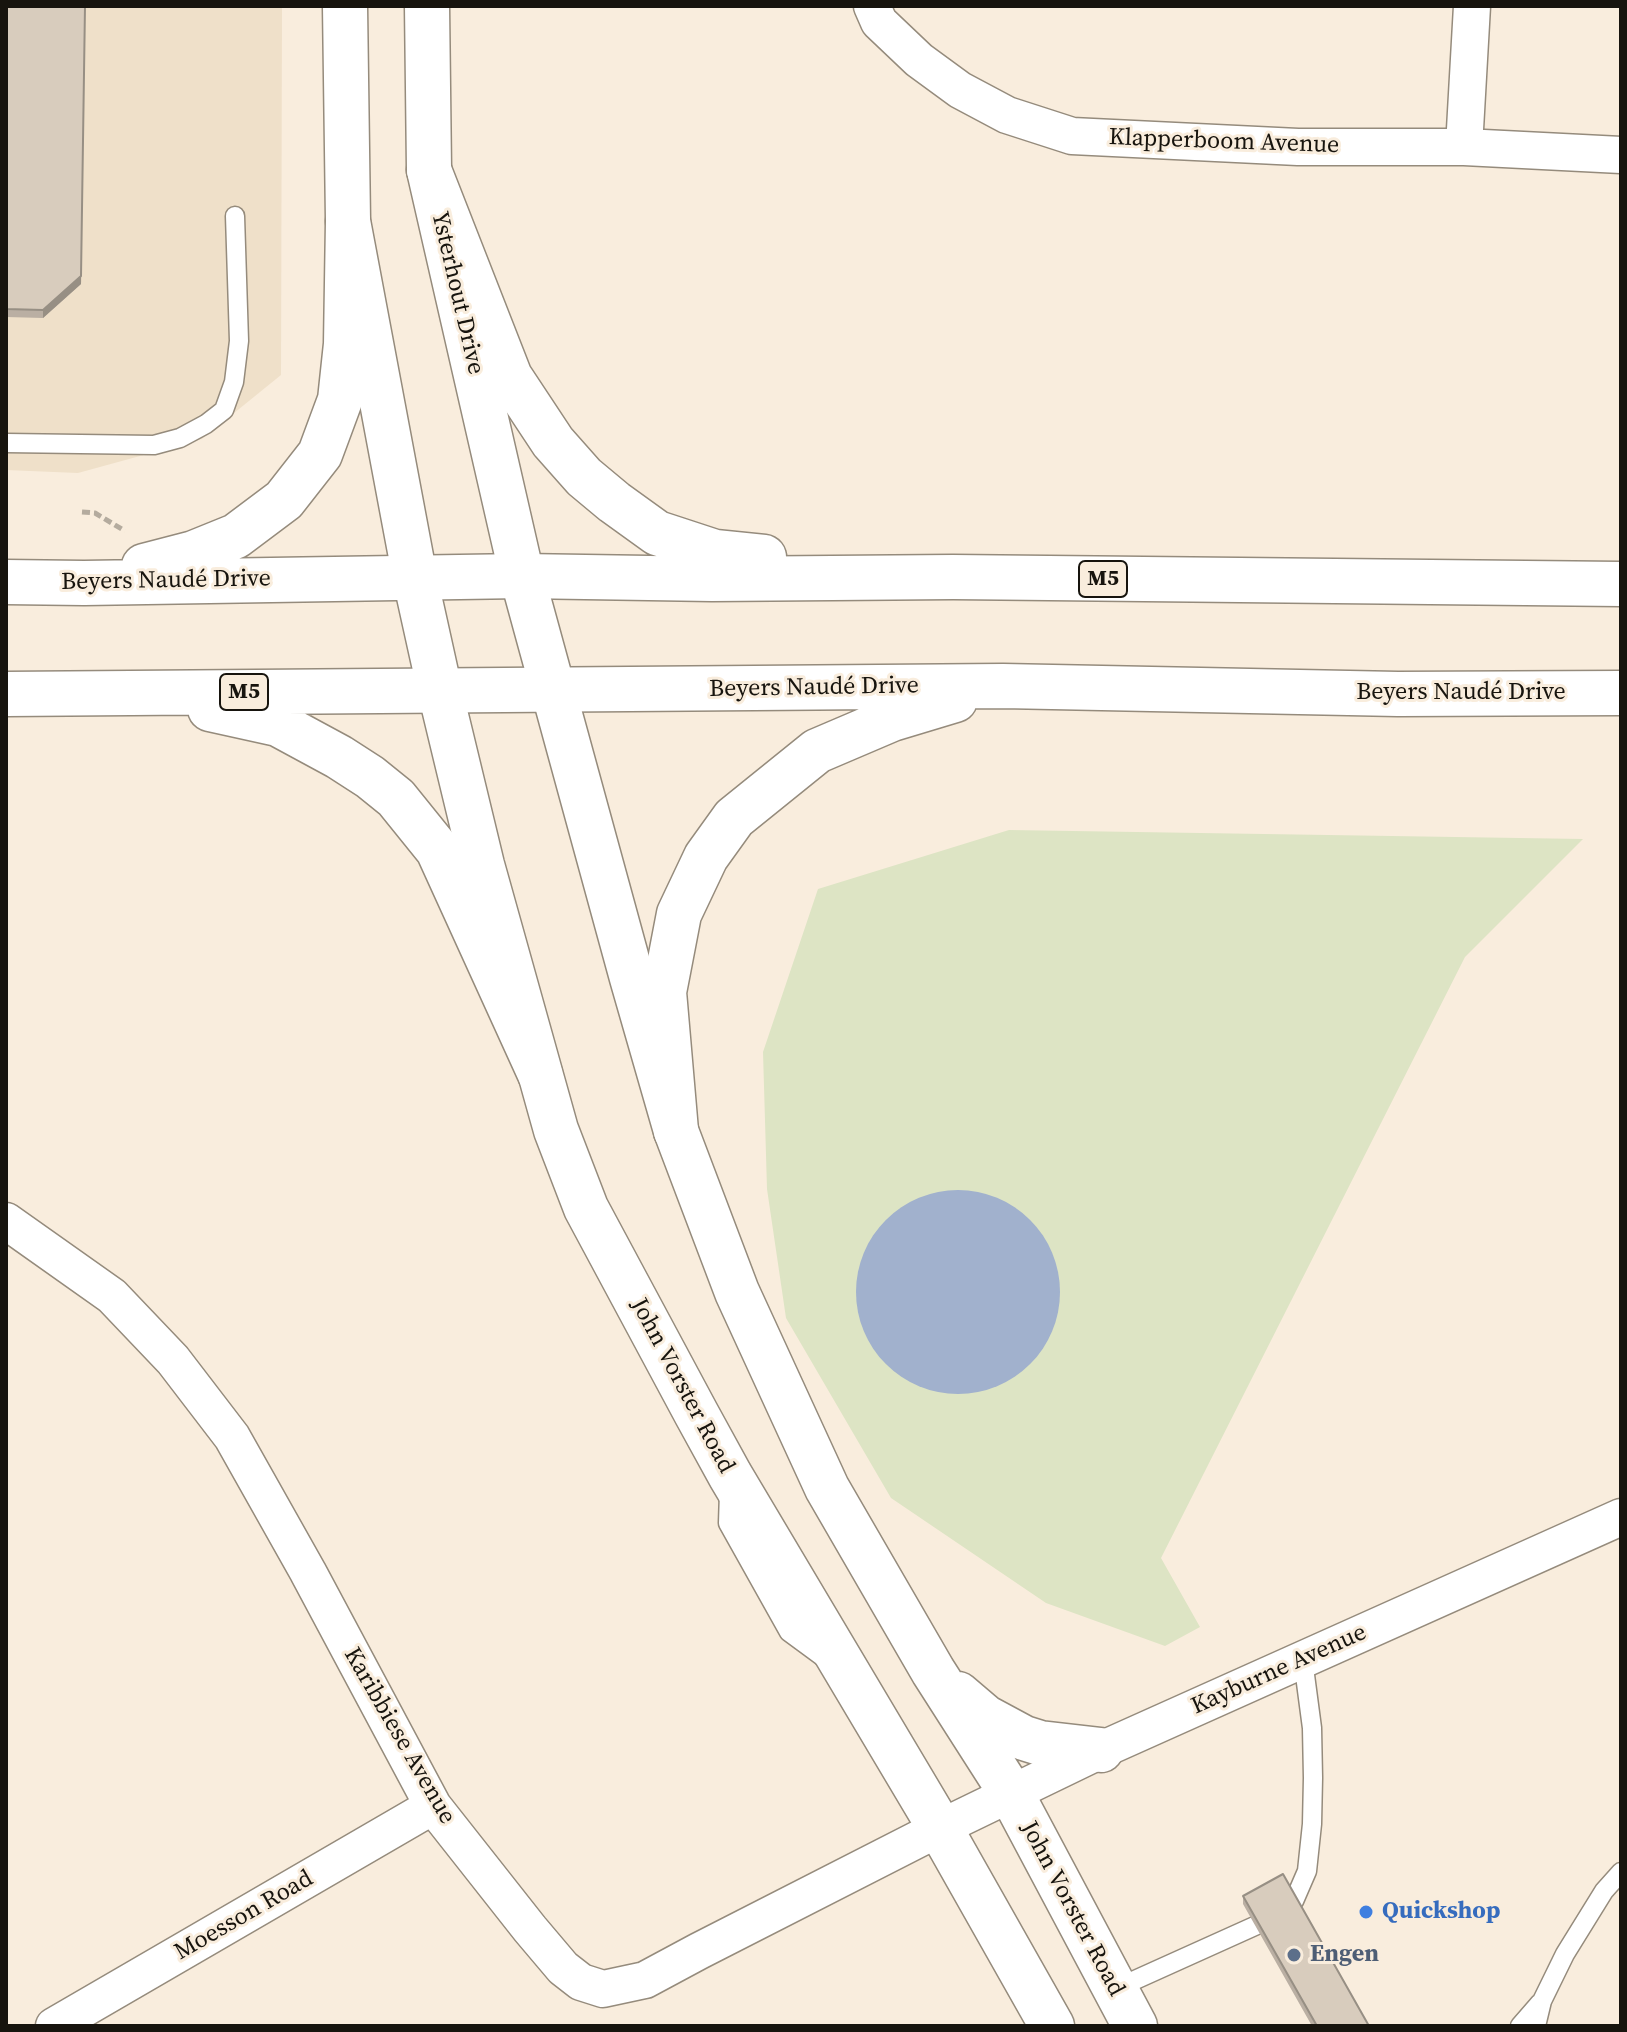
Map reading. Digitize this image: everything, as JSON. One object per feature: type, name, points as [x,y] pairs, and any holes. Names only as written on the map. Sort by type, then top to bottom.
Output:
[{"type":"main road","points":[[84,583],[194,553],[236,536],[284,500],[320,454],[340,400],[346,344],[345,6]]},
{"type":"main road","name":"Ysterhout Drive","points":[[427,6],[429,170],[522,576],[554,690]]},
{"type":"main road","points":[[429,170],[510,377],[553,442],[584,477],[614,502],[657,533],[715,552],[953,577]]},
{"type":"main road","points":[[348,221],[415,578]]},
{"type":"main road","name":"Beyers Naudé Drive","points":[[6,582],[522,576],[1621,584]]},
{"type":"main road","name":"John Vorster Road","points":[[415,578],[482,865],[556,1130],[586,1208],[730,1475],[940,1828],[1052,2026]]},
{"type":"main road","points":[[676,1131],[664,992],[679,914],[706,857],[734,818],[817,751],[892,719],[1003,686]]},
{"type":"main road","name":"Beyers Naudé Drive","points":[[6,694],[1003,686],[1398,694],[1621,693]]},
{"type":"main road","name":"John Vorster Road","points":[[554,690],[676,1131],[737,1292],[827,1488],[933,1671],[1011,1793],[1125,2008]]},
{"type":"main road","points":[[95,692],[196,705],[278,724],[339,757],[396,798],[438,850],[540,1074]]},
{"type":"main road","points":[[933,1671],[985,1717],[1024,1738],[1040,1743],[1101,1750]]},
{"type":"street","name":"Klapperboom Avenue","points":[[872,6],[879,22],[919,60],[960,90],[1007,115],[1072,136],[1298,147],[1464,147],[1621,155]]},
{"type":"street","points":[[1464,147],[1472,6]]},
{"type":"street","name":"Karibbiese Avenue","points":[[6,1221],[112,1296],[173,1360],[232,1437],[433,1806],[530,1929],[563,1968],[581,1982],[603,1989],[645,1980],[940,1828]]},
{"type":"street","name":"Kayburne Avenue","points":[[940,1828],[1101,1750],[1621,1517]]},
{"type":"street","name":"Moesson Road","points":[[54,2026],[433,1806]]},
{"type":"lane","points":[[6,443],[154,445],[180,438],[224,410],[234,382],[239,341],[235,216]]},
{"type":"lane","points":[[1294,1901],[1307,1871],[1312,1824],[1312,1728],[1303,1660]]},
{"type":"lane","points":[[1520,2026],[1542,2001],[1584,1922],[1621,1872]]},
{"type":"lane","points":[[1125,2008],[1257,1925]]},
{"type":"lane","points":[[1536,2026],[1542,2001]]},
{"type":"shaded area","points":[[6,6],[282,6],[281,375],[202,439],[78,473],[6,470]]},
{"type":"green space","points":[[1009,830],[1583,839],[1465,957],[1161,1558],[1200,1627],[1165,1646],[1046,1603],[891,1498],[786,1318],[767,1189],[763,1052],[818,889]]},
{"type":"water","points":[[958,1190],[997,1198],[1015,1207],[1030,1220],[1043,1235],[1052,1253],[1060,1292],[1052,1331],[1043,1349],[1030,1364],[1015,1377],[997,1386],[958,1394],[919,1386],[901,1377],[886,1364],[873,1349],[864,1331],[856,1292],[864,1253],[873,1235],[886,1220],[901,1207],[919,1198]]},
{"type":"building","points":[[6,6],[85,6],[81,276],[43,310],[6,309]]},
{"type":"building","points":[[1283,1874],[1369,2026],[1317,2026],[1243,1896]]},
{"type":"place","name":"Quickshop","points":[[1366,1912]]},
{"type":"place","name":"Engen","points":[[1294,1955]]}]
